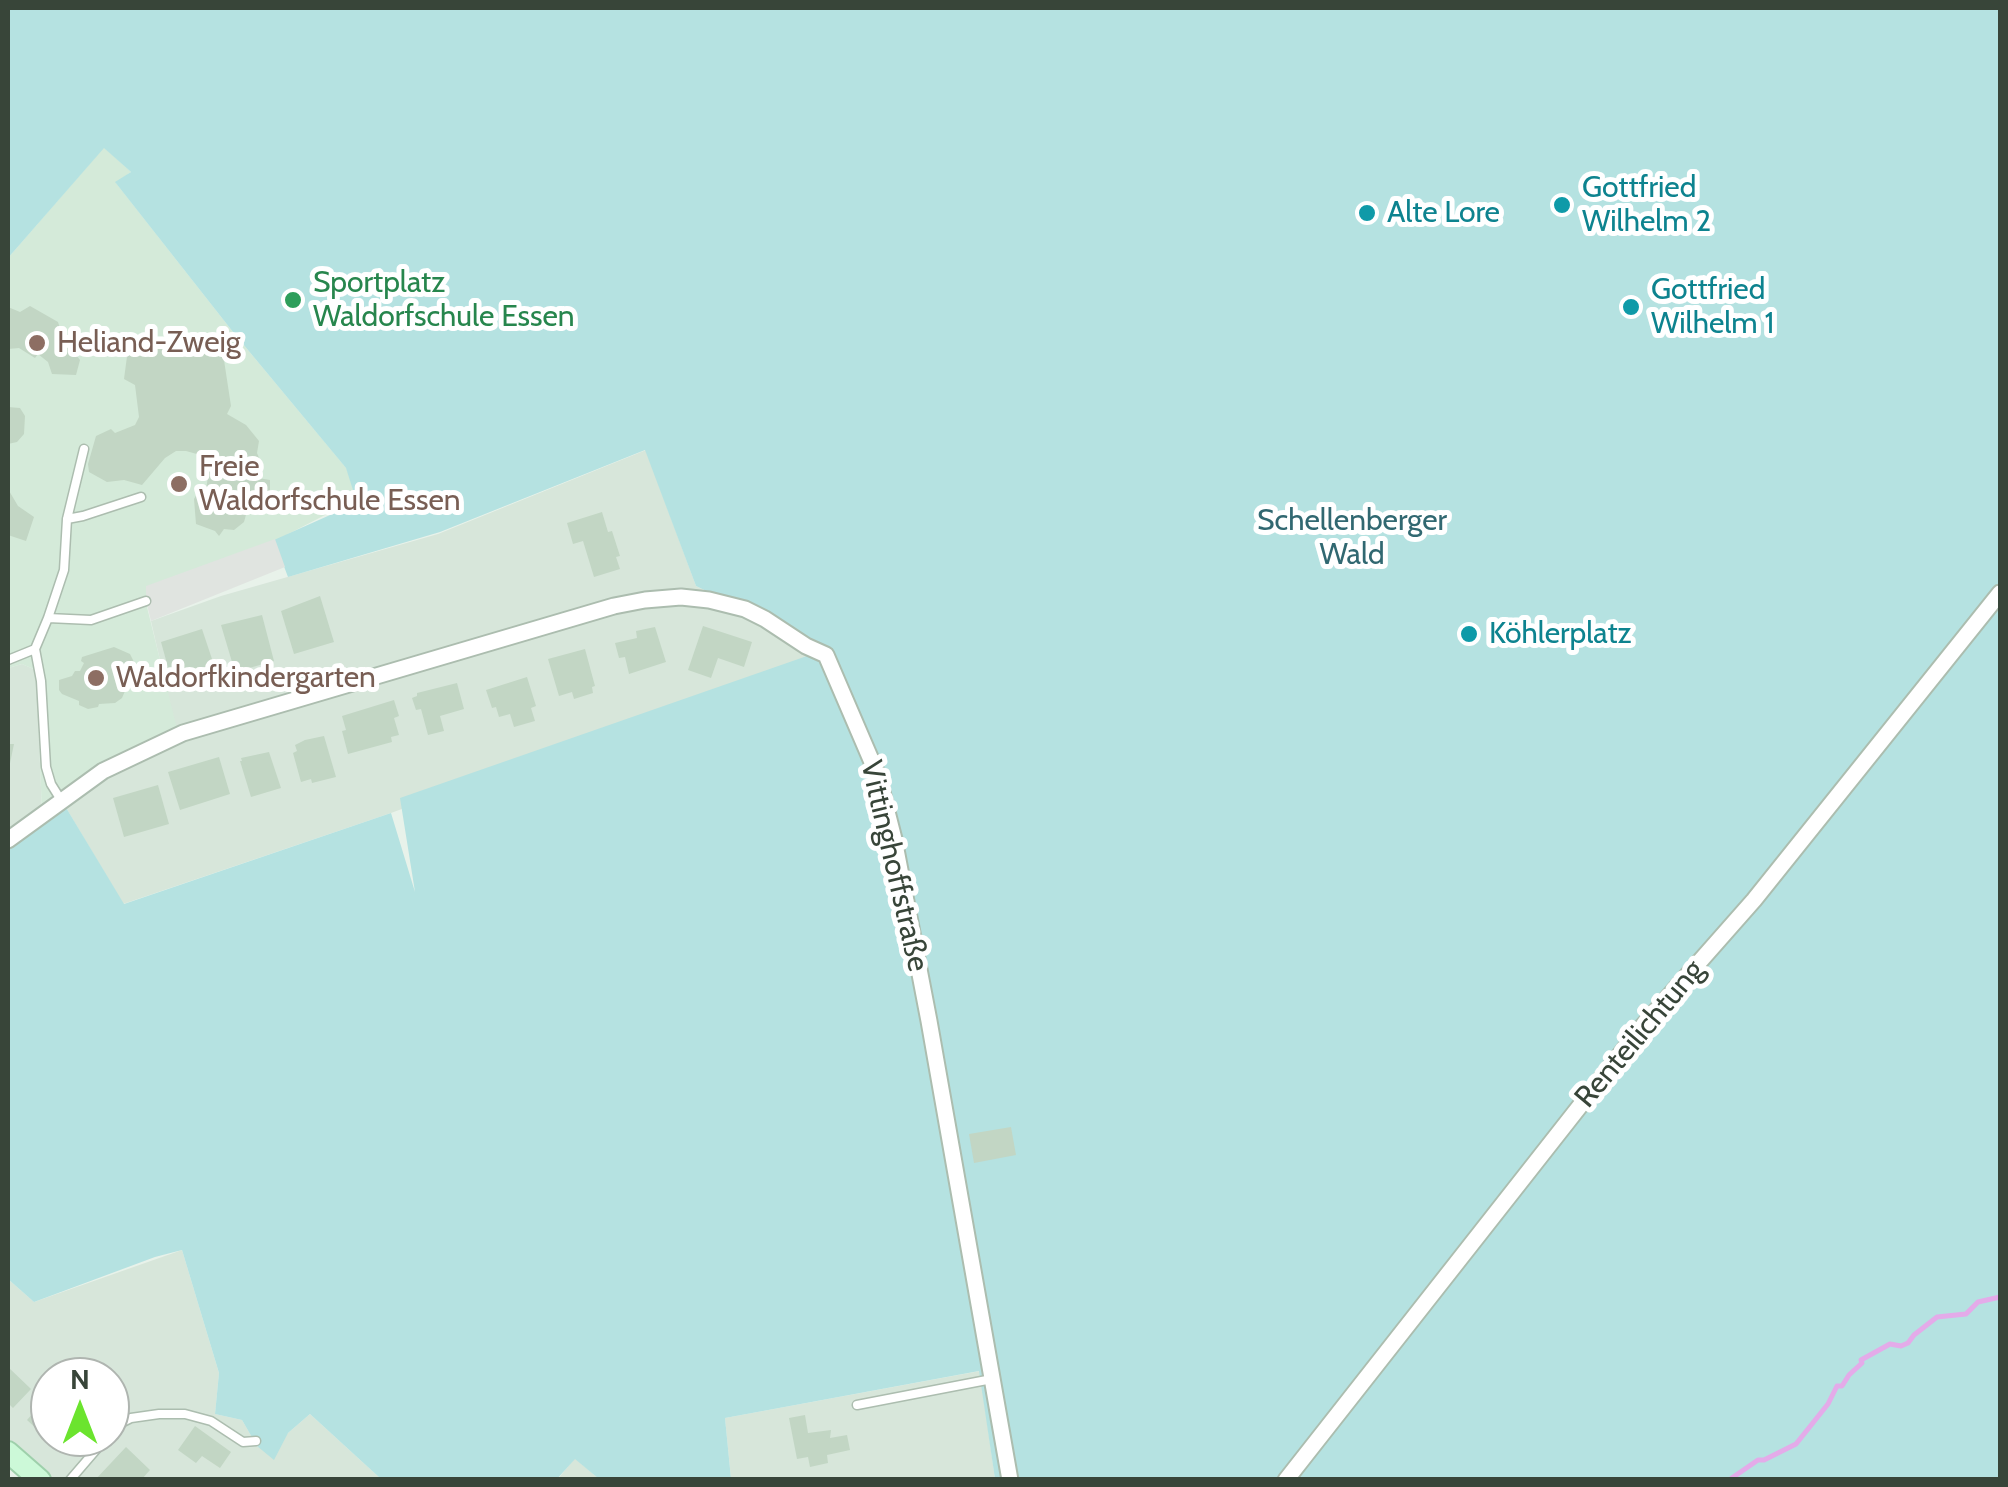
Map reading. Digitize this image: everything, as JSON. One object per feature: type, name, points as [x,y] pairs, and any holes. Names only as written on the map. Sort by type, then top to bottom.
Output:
[{"type":"main road","points":[[8,1452],[40,1480]]},
{"type":"street","name":"Renteilichtung","points":[[1286,1480],[1642,1027],[1754,900],[2000,593]]},
{"type":"street","name":"Vittinghoffstraße","points":[[8,840],[103,770],[183,733],[614,606],[695,598],[745,609],[826,655],[878,776],[894,838],[1010,1480]]},
{"type":"lane","points":[[62,800],[46,767],[42,681],[35,649],[64,570],[67,519],[84,449]]},
{"type":"lane","points":[[67,519],[142,497]]},
{"type":"lane","points":[[48,618],[91,620],[146,600]]},
{"type":"lane","points":[[8,660],[35,649]]},
{"type":"lane","points":[[856,1405],[992,1379]]},
{"type":"lane","points":[[130,1419],[184,1414],[211,1421],[244,1442],[256,1440]]},
{"type":"lane","points":[[70,1480],[90,1457]]},
{"type":"shaded area","name":"Freie Waldorfschule Essen","points":[[104,147],[131,172],[116,183],[347,469],[356,499],[147,607],[178,733],[42,811],[36,670],[22,664],[8,668],[8,258]]},
{"type":"shaded area","points":[[646,450],[696,586],[828,650],[391,813],[123,904],[62,801],[174,721],[151,621],[221,596],[438,534]]},
{"type":"shaded area","points":[[275,539],[285,567],[151,621],[146,586]]},
{"type":"shaded area","points":[[22,664],[36,670],[42,811],[8,837],[8,668]]},
{"type":"shaded area","points":[[182,1250],[219,1373],[215,1414],[242,1420],[257,1446],[288,1433],[310,1414],[381,1479],[52,1479],[8,1441],[8,1279],[34,1302]]},
{"type":"shaded area","points":[[980,1371],[995,1479],[731,1479],[725,1418]]},
{"type":"shaded area","points":[[575,1458],[599,1479],[557,1480]]},
{"type":"green space","name":"Schellenberger Wald","points":[[8,8],[2000,8],[2000,1479],[995,1479],[979,1371],[725,1418],[731,1479],[599,1479],[575,1459],[557,1479],[381,1479],[310,1414],[288,1433],[274,1460],[257,1446],[242,1420],[215,1414],[219,1373],[182,1250],[34,1302],[8,1279],[8,843],[62,801],[124,904],[391,813],[415,892],[400,798],[827,649],[696,586],[645,450],[440,532],[288,577],[274,540],[357,503],[346,468],[115,182],[131,172],[104,148],[8,258]]},
{"type":"building","name":"Heliand-Zweig","points":[[30,306],[58,322],[63,338],[80,360],[76,375],[52,374],[48,362],[38,354],[35,358],[19,348],[8,349],[8,307],[20,312]]},
{"type":"building","points":[[190,338],[222,347],[231,406],[227,414],[246,425],[259,441],[257,453],[262,465],[258,478],[270,480],[270,498],[255,498],[244,522],[234,530],[224,529],[219,536],[196,524],[194,499],[200,489],[206,490],[209,470],[204,456],[176,451],[142,485],[124,480],[107,482],[89,472],[96,436],[135,425],[139,417],[135,385],[124,379],[128,349]]},
{"type":"building","name":"Heliand-Zweig","points":[[8,407],[20,408],[25,416],[24,434],[17,442],[8,444]]},
{"type":"building","points":[[8,489],[18,506],[34,517],[26,541],[8,535]]},
{"type":"building","points":[[602,512],[620,556],[616,557],[620,569],[594,577],[583,541],[573,544],[567,523]]},
{"type":"building","points":[[320,596],[334,642],[294,654],[281,611]]},
{"type":"building","points":[[262,615],[274,661],[235,672],[221,625]]},
{"type":"building","points":[[703,626],[752,642],[744,667],[718,658],[711,678],[688,670]]},
{"type":"building","points":[[655,627],[666,662],[629,674],[625,657],[619,658],[615,643],[637,638],[636,631]]},
{"type":"building","points":[[202,629],[218,677],[174,689],[161,642]]},
{"type":"building","name":"Waldorfkindergarten","points":[[114,647],[130,654],[134,662],[128,691],[122,698],[88,709],[62,694],[59,680],[80,671],[82,657]]},
{"type":"building","points":[[585,649],[595,686],[593,693],[574,699],[572,692],[559,696],[548,659]]},
{"type":"building","points":[[527,677],[536,706],[531,708],[535,721],[514,727],[510,714],[499,717],[496,707],[492,708],[486,690]]},
{"type":"building","points":[[457,683],[464,709],[440,716],[444,731],[428,735],[421,709],[416,710],[412,698],[417,693]]},
{"type":"building","points":[[394,700],[399,735],[391,737],[392,742],[348,754],[342,716]]},
{"type":"building","points":[[324,736],[336,777],[301,782],[293,753],[297,751],[295,745]]},
{"type":"building","points":[[8,744],[14,744],[9,768],[8,767]]},
{"type":"building","points":[[269,752],[281,788],[251,797],[241,758]]},
{"type":"building","points":[[219,757],[230,794],[180,810],[168,772]]},
{"type":"building","points":[[158,785],[169,824],[124,837],[113,798]]},
{"type":"building","points":[[1011,1127],[1016,1155],[974,1163],[969,1134]]},
{"type":"building","points":[[8,1367],[30,1390],[13,1408],[8,1403]]},
{"type":"building","points":[[805,1415],[808,1433],[831,1430],[830,1438],[847,1435],[850,1450],[827,1455],[828,1463],[810,1467],[808,1457],[797,1459],[789,1418]]},
{"type":"building","points":[[195,1426],[231,1452],[220,1468],[202,1456],[196,1463],[178,1450]]},
{"type":"building","points":[[130,1451],[150,1470],[141,1480],[95,1480],[117,1457],[130,1457]]},
{"type":"waterway","points":[[1729,1480],[1758,1460],[1796,1444],[1828,1404],[1837,1386],[1842,1386],[1861,1360],[1890,1344],[1908,1343],[1937,1317],[1966,1314],[1978,1302],[2000,1297]]},
{"type":"place","name":"Gottfried Wilhelm 2","points":[[1562,205]]},
{"type":"place","name":"Alte Lore","points":[[1367,213]]},
{"type":"place","name":"Sportplatz Waldorfschule Essen","points":[[293,300]]},
{"type":"place","name":"Gottfried Wilhelm 1","points":[[1631,307]]},
{"type":"place","name":"Heliand-Zweig","points":[[37,343]]},
{"type":"place","name":"Freie Waldorfschule Essen","points":[[179,484]]},
{"type":"place","name":"Köhlerplatz","points":[[1469,634]]},
{"type":"place","name":"Waldorfkindergarten","points":[[96,678]]}]
